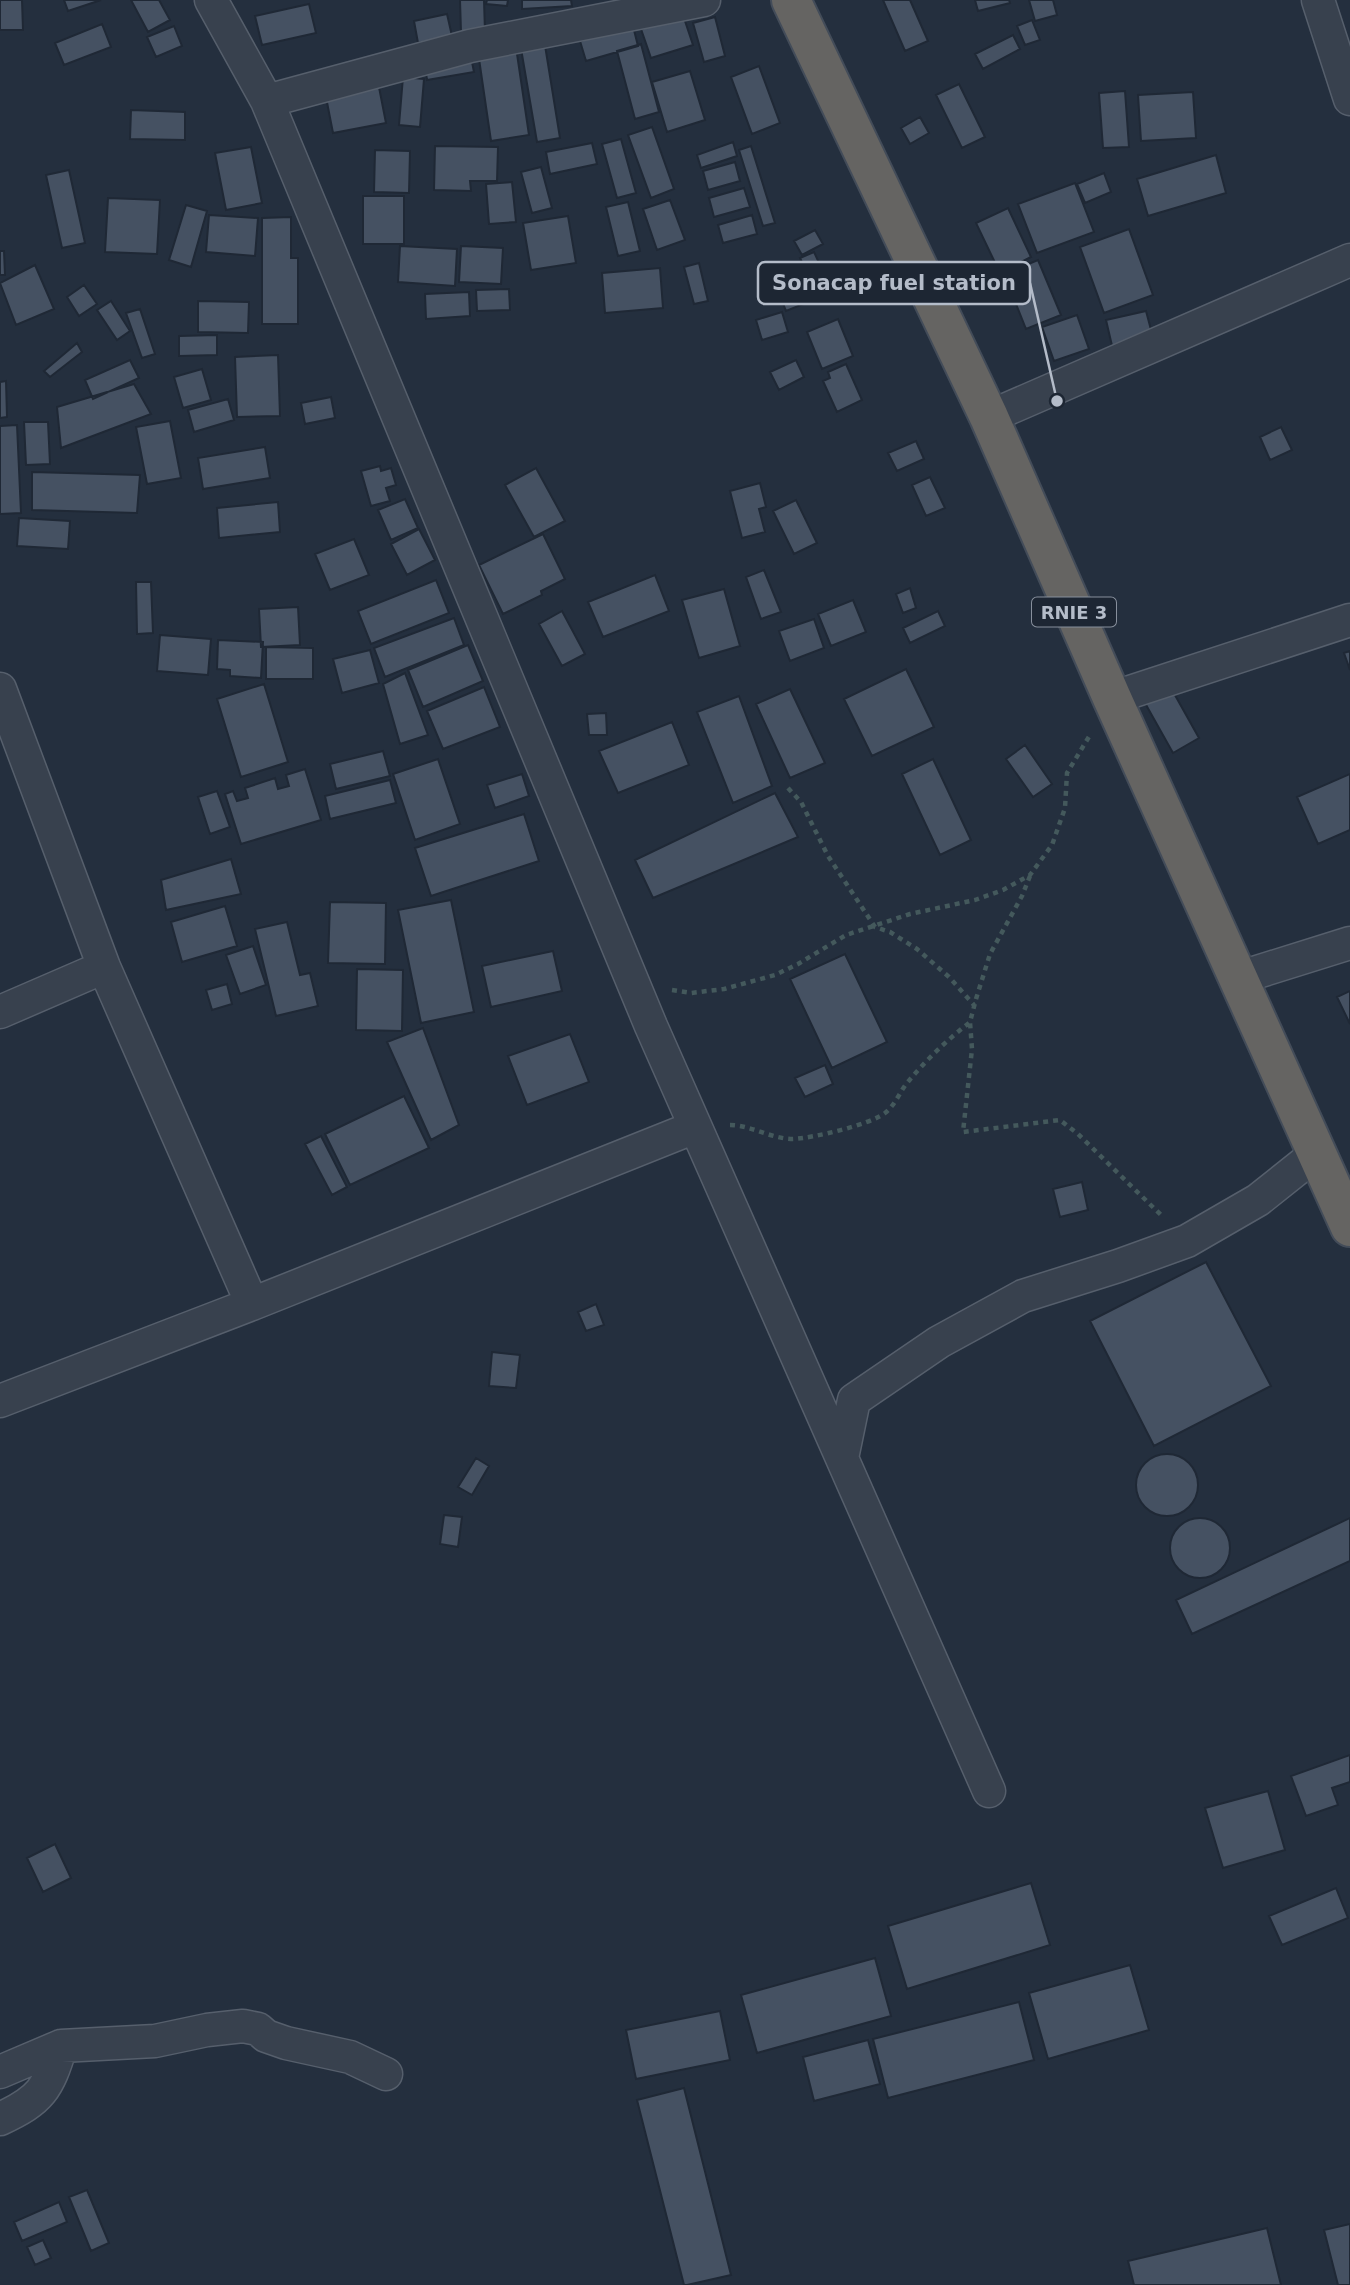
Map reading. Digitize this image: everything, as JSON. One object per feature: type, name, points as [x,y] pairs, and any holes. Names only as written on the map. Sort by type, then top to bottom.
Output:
[{"type":"highway","name":"RNIE 3","points":[[791,0],[989,417],[1112,698],[1349,1221]]},
{"type":"street","points":[[211,0],[267,101],[639,996],[989,1791]]},
{"type":"street","points":[[267,101],[470,46],[704,0]]},
{"type":"street","points":[[1318,0],[1350,99]]},
{"type":"street","points":[[989,417],[1350,260]]},
{"type":"street","points":[[1112,698],[1338,624],[1350,600]]},
{"type":"street","points":[[0,689],[104,967],[253,1304]]},
{"type":"street","points":[[1238,978],[1350,943]]},
{"type":"street","points":[[0,1012],[104,967]]},
{"type":"street","points":[[0,1401],[253,1304],[695,1127]]},
{"type":"street","points":[[842,1458],[855,1400],[939,1342],[1023,1296],[1187,1241],[1258,1200],[1317,1153]]},
{"type":"street","points":[[0,2072],[61,2046],[155,2041],[207,2030],[243,2026],[258,2029],[266,2036],[286,2043],[350,2057],[386,2074]]},
{"type":"street","points":[[0,2119],[27,2107],[40,2093],[53,2073],[61,2046]]},
{"type":"path","points":[[1112,698],[1067,773],[1065,808],[1052,845],[1030,875],[1022,896],[990,954],[970,1022],[972,1049],[963,1132],[1060,1120],[1078,1134],[1187,1241]]},
{"type":"path","points":[[789,788],[801,802],[828,856],[875,927],[890,932],[917,949],[949,977],[974,1005]]},
{"type":"path","points":[[639,996],[667,989],[691,993],[724,989],[775,975],[846,935],[946,904],[975,900],[1003,890],[1030,875]]},
{"type":"path","points":[[695,1127],[734,1125],[792,1139],[839,1132],[883,1114],[898,1100],[906,1084],[970,1022]]},
{"type":"building","points":[[0,0],[22,0],[23,30],[0,30]]},
{"type":"building","points":[[64,0],[101,0],[68,11]]},
{"type":"building","points":[[131,0],[159,0],[170,20],[148,32]]},
{"type":"building","points":[[460,0],[484,0],[485,32],[461,32]]},
{"type":"building","points":[[487,0],[508,0],[507,6],[486,4]]},
{"type":"building","points":[[522,0],[571,0],[572,6],[522,9]]},
{"type":"building","points":[[883,0],[910,0],[928,41],[905,51]]},
{"type":"building","points":[[975,0],[1009,0],[1010,3],[978,11]]},
{"type":"building","points":[[1029,0],[1053,0],[1057,15],[1035,21]]},
{"type":"building","points":[[309,4],[316,33],[262,45],[255,16]]},
{"type":"building","points":[[447,14],[452,36],[418,43],[414,21]]},
{"type":"building","points":[[683,15],[693,45],[651,58],[641,29]]},
{"type":"building","points":[[715,17],[725,56],[704,62],[693,23]]},
{"type":"building","points":[[1032,20],[1040,40],[1025,45],[1017,26]]},
{"type":"building","points":[[102,24],[111,47],[64,65],[55,43]]},
{"type":"building","points":[[174,26],[182,46],[156,57],[147,37]]},
{"type":"building","points":[[633,26],[638,46],[586,61],[580,41]]},
{"type":"building","points":[[543,33],[560,138],[537,142],[519,37]]},
{"type":"building","points":[[1013,35],[1020,49],[983,69],[975,54]]},
{"type":"building","points":[[641,44],[659,112],[635,119],[617,51]]},
{"type":"building","points":[[516,47],[529,135],[491,141],[478,52]]},
{"type":"building","points":[[470,52],[474,72],[427,80],[424,60]]},
{"type":"building","points":[[759,66],[780,123],[752,134],[731,77]]},
{"type":"building","points":[[690,71],[705,120],[667,132],[652,82]]},
{"type":"building","points":[[403,77],[424,79],[420,127],[399,125]]},
{"type":"building","points":[[378,82],[386,123],[333,133],[325,92]]},
{"type":"building","points":[[959,84],[985,137],[962,148],[936,95]]},
{"type":"building","points":[[1125,91],[1129,147],[1103,148],[1099,93]]},
{"type":"building","points":[[1193,92],[1196,138],[1141,141],[1138,95]]},
{"type":"building","points":[[131,110],[185,112],[185,140],[130,139]]},
{"type":"building","points":[[920,117],[929,133],[910,144],[901,128]]},
{"type":"building","points":[[652,127],[674,189],[651,198],[628,135]]},
{"type":"building","points":[[621,139],[636,193],[617,198],[602,144]]},
{"type":"building","points":[[733,142],[737,156],[701,168],[697,155]]},
{"type":"building","points":[[592,143],[597,164],[550,174],[546,152]]},
{"type":"building","points":[[435,146],[498,147],[497,181],[470,181],[471,191],[434,190]]},
{"type":"building","points":[[751,146],[775,223],[763,226],[739,150]]},
{"type":"building","points":[[251,147],[262,203],[226,210],[215,153]]},
{"type":"building","points":[[375,150],[410,151],[409,193],[374,192]]},
{"type":"building","points":[[1216,155],[1226,193],[1148,216],[1137,179]]},
{"type":"building","points":[[735,162],[740,181],[708,190],[703,171]]},
{"type":"building","points":[[541,167],[552,208],[532,213],[521,172]]},
{"type":"building","points":[[69,170],[85,243],[62,248],[46,175]]},
{"type":"building","points":[[1104,173],[1111,192],[1085,203],[1077,184]]},
{"type":"building","points":[[512,182],[516,222],[489,224],[486,184]]},
{"type":"building","points":[[1075,183],[1094,232],[1037,253],[1018,204]]},
{"type":"building","points":[[744,188],[750,207],[714,217],[709,198]]},
{"type":"building","points":[[363,196],[404,196],[404,244],[363,244]]},
{"type":"building","points":[[108,198],[160,200],[157,254],[105,252]]},
{"type":"building","points":[[670,200],[685,240],[657,250],[643,209]]},
{"type":"building","points":[[628,202],[640,251],[618,256],[606,207]]},
{"type":"building","points":[[186,205],[207,211],[191,267],[169,260]]},
{"type":"building","points":[[1008,208],[1031,257],[1000,273],[976,223]]},
{"type":"building","points":[[209,215],[258,218],[255,256],[206,252]]},
{"type":"building","points":[[752,215],[757,234],[723,243],[718,225]]},
{"type":"building","points":[[568,216],[576,263],[531,270],[523,223]]},
{"type":"building","points":[[291,217],[291,258],[298,258],[298,324],[262,324],[262,218]]},
{"type":"building","points":[[1129,229],[1153,295],[1104,313],[1080,247]]},
{"type":"building","points":[[815,230],[823,244],[802,255],[794,241]]},
{"type":"building","points":[[400,246],[457,249],[455,286],[398,282]]},
{"type":"building","points":[[461,246],[503,248],[501,284],[459,282]]},
{"type":"building","points":[[0,251],[4,251],[5,275],[0,275]]},
{"type":"building","points":[[814,252],[820,265],[806,271],[800,258]]},
{"type":"building","points":[[1038,260],[1061,315],[1026,329],[1004,274]]},
{"type":"building","points":[[699,263],[708,301],[694,304],[684,267]]},
{"type":"building","points":[[35,265],[54,309],[16,325],[0,283]]},
{"type":"building","points":[[660,268],[663,308],[605,313],[602,273]]},
{"type":"building","points":[[812,275],[821,297],[786,311],[777,288]]},
{"type":"building","points":[[84,285],[97,304],[79,316],[67,297]]},
{"type":"building","points":[[509,289],[510,310],[477,311],[476,290]]},
{"type":"building","points":[[469,292],[470,316],[426,319],[425,294]]},
{"type":"building","points":[[111,301],[130,331],[117,340],[97,310]]},
{"type":"building","points":[[198,301],[249,302],[248,333],[198,332]]},
{"type":"building","points":[[140,309],[155,354],[142,358],[126,313]]},
{"type":"building","points":[[1146,311],[1154,341],[1113,350],[1106,320]]},
{"type":"building","points":[[782,312],[788,332],[762,340],[756,320]]},
{"type":"building","points":[[1077,315],[1089,349],[1054,361],[1042,327]]},
{"type":"building","points":[[838,319],[853,356],[822,369],[807,332]]},
{"type":"building","points":[[217,335],[217,355],[179,356],[179,336]]},
{"type":"building","points":[[77,343],[82,352],[50,377],[44,371]]},
{"type":"building","points":[[278,355],[280,416],[237,417],[235,357]]},
{"type":"building","points":[[130,360],[139,378],[93,399],[85,380]]},
{"type":"building","points":[[796,360],[804,377],[779,390],[770,372]]},
{"type":"building","points":[[846,364],[862,400],[837,412],[823,381],[830,378],[828,372]]},
{"type":"building","points":[[202,369],[211,400],[183,408],[174,377]]},
{"type":"building","points":[[6,381],[7,417],[0,418],[0,382]]},
{"type":"building","points":[[134,384],[151,414],[61,448],[57,407]]},
{"type":"building","points":[[331,397],[335,418],[305,424],[301,403]]},
{"type":"building","points":[[228,399],[234,420],[194,432],[188,410]]},
{"type":"building","points":[[170,421],[181,478],[147,484],[136,427]]},
{"type":"building","points":[[24,422],[48,422],[50,464],[26,465]]},
{"type":"building","points":[[17,425],[21,513],[0,514],[0,426]]},
{"type":"building","points":[[1281,427],[1292,450],[1270,460],[1260,437]]},
{"type":"building","points":[[916,441],[924,459],[897,471],[888,453]]},
{"type":"building","points":[[265,447],[270,478],[203,489],[198,458]]},
{"type":"building","points":[[380,466],[381,471],[391,468],[396,485],[386,488],[390,501],[371,506],[361,471]]},
{"type":"building","points":[[536,468],[565,521],[534,537],[505,485]]},
{"type":"building","points":[[32,472],[140,475],[137,513],[32,510]]},
{"type":"building","points":[[930,477],[945,508],[926,516],[912,485]]},
{"type":"building","points":[[760,483],[766,507],[759,509],[765,532],[742,538],[730,491]]},
{"type":"building","points":[[405,499],[418,528],[391,540],[378,510]]},
{"type":"building","points":[[796,500],[817,543],[794,554],[773,511]]},
{"type":"building","points":[[278,502],[280,532],[219,538],[217,508]]},
{"type":"building","points":[[19,518],[70,521],[68,549],[17,546]]},
{"type":"building","points":[[419,529],[435,560],[407,575],[391,544]]},
{"type":"building","points":[[543,534],[565,579],[541,591],[542,595],[503,614],[479,565]]},
{"type":"building","points":[[354,539],[369,575],[330,590],[315,554]]},
{"type":"building","points":[[764,570],[781,612],[761,619],[746,577]]},
{"type":"building","points":[[655,575],[669,611],[603,637],[588,602]]},
{"type":"building","points":[[436,580],[449,613],[371,644],[358,611]]},
{"type":"building","points":[[136,582],[151,582],[153,633],[137,634]]},
{"type":"building","points":[[910,588],[916,608],[903,613],[896,594]]},
{"type":"building","points":[[724,589],[740,646],[699,658],[682,600]]},
{"type":"building","points":[[853,600],[866,632],[831,646],[818,614]]},
{"type":"building","points":[[298,607],[300,645],[261,647],[259,609]]},
{"type":"building","points":[[562,611],[585,654],[562,666],[539,624]]},
{"type":"building","points":[[938,611],[945,626],[910,643],[903,628]]},
{"type":"building","points":[[454,618],[464,645],[385,677],[374,648]]},
{"type":"building","points":[[814,619],[824,648],[790,661],[779,631]]},
{"type":"building","points":[[160,635],[211,639],[208,675],[157,671]]},
{"type":"building","points":[[218,640],[263,642],[261,678],[230,676],[230,670],[217,669]]},
{"type":"building","points":[[468,645],[483,681],[423,707],[408,670]]},
{"type":"building","points":[[266,647],[313,648],[313,679],[266,679]]},
{"type":"building","points":[[370,650],[379,683],[342,693],[333,659]]},
{"type":"building","points":[[1350,651],[1350,670],[1344,653]]},
{"type":"building","points":[[906,669],[934,727],[872,756],[844,699]]},
{"type":"building","points":[[405,673],[428,735],[400,744],[383,684]]},
{"type":"building","points":[[264,684],[288,762],[241,777],[217,699]]},
{"type":"building","points":[[484,687],[500,727],[443,749],[427,711]]},
{"type":"building","points":[[1171,688],[1199,738],[1173,753],[1145,703]]},
{"type":"building","points":[[790,689],[825,763],[790,778],[756,704]]},
{"type":"building","points":[[739,696],[772,786],[733,803],[697,712]]},
{"type":"building","points":[[606,713],[607,735],[589,735],[587,714]]},
{"type":"building","points":[[672,722],[689,765],[618,793],[599,751]]},
{"type":"building","points":[[1025,745],[1052,784],[1033,797],[1006,759]]},
{"type":"building","points":[[383,751],[390,776],[336,789],[330,764]]},
{"type":"building","points":[[438,759],[460,824],[415,840],[393,774]]},
{"type":"building","points":[[933,759],[971,840],[940,855],[902,774]]},
{"type":"building","points":[[305,769],[321,820],[241,844],[225,794],[233,791],[237,801],[248,798],[245,788],[275,778],[278,789],[289,786],[286,775]]},
{"type":"building","points":[[522,774],[529,796],[495,808],[487,785]]},
{"type":"building","points":[[1350,774],[1350,830],[1318,844],[1297,797]]},
{"type":"building","points":[[390,780],[396,803],[330,819],[325,796]]},
{"type":"building","points":[[217,791],[230,827],[210,834],[198,797]]},
{"type":"building","points":[[775,793],[798,837],[653,898],[635,860]]},
{"type":"building","points":[[524,814],[539,861],[431,896],[415,848]]},
{"type":"building","points":[[231,859],[241,894],[166,910],[161,880]]},
{"type":"building","points":[[451,900],[474,1012],[421,1023],[398,910]]},
{"type":"building","points":[[330,902],[386,903],[385,964],[328,963]]},
{"type":"building","points":[[225,906],[237,946],[182,962],[171,922]]},
{"type":"building","points":[[287,922],[300,975],[310,973],[318,1006],[276,1016],[255,929]]},
{"type":"building","points":[[253,946],[266,985],[240,994],[226,955]]},
{"type":"building","points":[[553,951],[562,991],[491,1007],[482,966]]},
{"type":"building","points":[[845,954],[887,1042],[832,1068],[790,979]]},
{"type":"building","points":[[357,969],[403,970],[402,1031],[356,1030]]},
{"type":"building","points":[[227,984],[232,1004],[212,1010],[206,990]]},
{"type":"building","points":[[1350,991],[1350,1024],[1337,997]]},
{"type":"building","points":[[423,1028],[459,1125],[431,1140],[387,1042]]},
{"type":"building","points":[[570,1034],[589,1082],[527,1105],[508,1056]]},
{"type":"building","points":[[825,1065],[833,1084],[805,1097],[795,1078]]},
{"type":"building","points":[[404,1096],[429,1148],[350,1185],[325,1134]]},
{"type":"building","points":[[321,1136],[347,1187],[332,1195],[305,1144]]},
{"type":"building","points":[[1082,1182],[1088,1210],[1060,1217],[1053,1189]]},
{"type":"building","points":[[1206,1262],[1271,1386],[1154,1446],[1090,1321]]},
{"type":"building","points":[[596,1304],[604,1325],[586,1331],[578,1312]]},
{"type":"building","points":[[492,1352],[520,1355],[516,1388],[489,1386]]},
{"type":"building","points":[[1167,1454],[1189,1463],[1198,1485],[1189,1507],[1167,1516],[1145,1507],[1136,1485],[1145,1463]]},
{"type":"building","points":[[476,1458],[489,1466],[472,1495],[458,1487]]},
{"type":"building","points":[[444,1515],[462,1517],[458,1547],[440,1544]]},
{"type":"building","points":[[1194,1518],[1206,1518],[1225,1531],[1230,1548],[1228,1560],[1217,1573],[1206,1578],[1194,1578],[1175,1565],[1170,1554],[1170,1542],[1183,1523]]},
{"type":"building","points":[[1350,1518],[1350,1561],[1192,1634],[1176,1600]]},
{"type":"building","points":[[1350,1755],[1350,1782],[1332,1788],[1338,1805],[1306,1816],[1291,1776]]},
{"type":"building","points":[[1268,1791],[1285,1850],[1223,1868],[1205,1808]]},
{"type":"building","points":[[55,1844],[71,1878],[43,1892],[27,1858]]},
{"type":"building","points":[[1031,1883],[1050,1945],[907,1989],[888,1926]]},
{"type":"building","points":[[1336,1888],[1348,1918],[1282,1945],[1269,1916]]},
{"type":"building","points":[[875,1958],[891,2016],[757,2053],[741,1995]]},
{"type":"building","points":[[1130,1965],[1149,2030],[1048,2059],[1029,1993]]},
{"type":"building","points":[[1019,2002],[1034,2060],[888,2098],[873,2039]]},
{"type":"building","points":[[720,2011],[730,2060],[636,2079],[626,2030]]},
{"type":"building","points":[[868,2040],[880,2084],[814,2101],[803,2057]]},
{"type":"building","points":[[684,2088],[731,2275],[687,2285],[684,2285],[637,2100]]},
{"type":"building","points":[[87,2190],[109,2243],[91,2251],[69,2197]]},
{"type":"building","points":[[59,2202],[67,2222],[22,2241],[14,2222]]},
{"type":"building","points":[[1350,2224],[1350,2285],[1338,2285],[1324,2230]]},
{"type":"building","points":[[1267,2228],[1281,2285],[1134,2285],[1128,2261]]},
{"type":"building","points":[[43,2240],[51,2258],[35,2265],[27,2247]]},
{"type":"place","name":"Sonacap fuel station","points":[[1057,401]]}]
